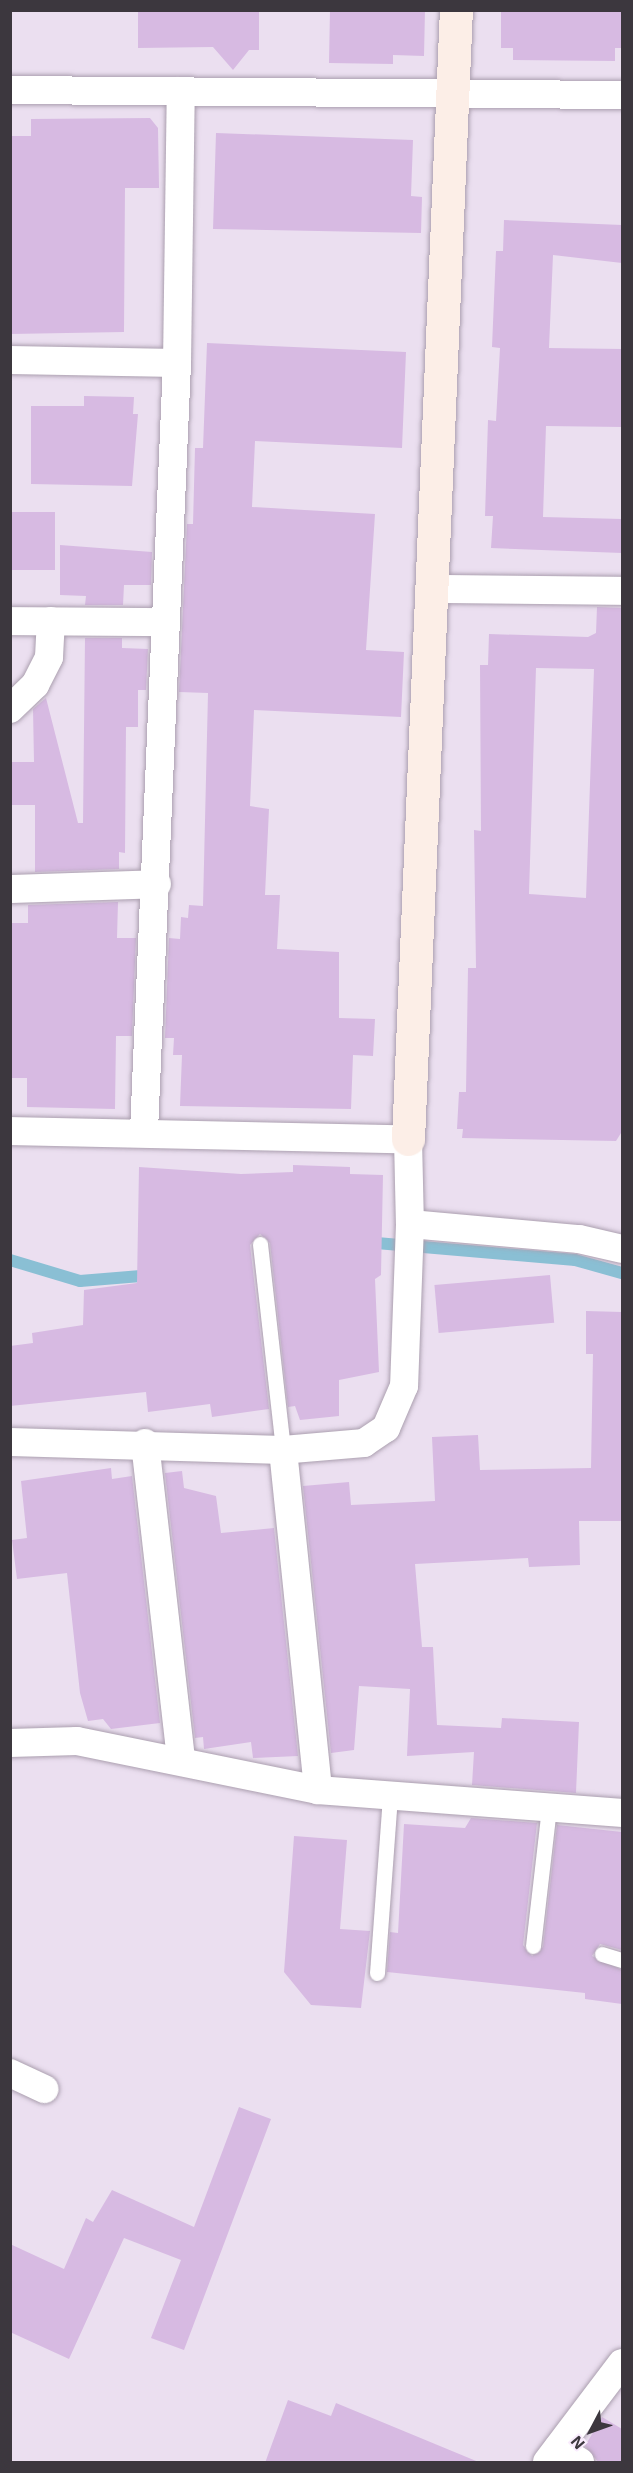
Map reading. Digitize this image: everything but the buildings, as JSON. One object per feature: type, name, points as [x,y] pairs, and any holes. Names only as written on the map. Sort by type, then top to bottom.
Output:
[{"type":"street","points":[[10,1442],[145,1443],[283,1450],[339,1449],[364,1443],[386,1428],[404,1386],[410,1238],[408,1139],[434,589],[456,10]]},
{"type":"street","points":[[10,90],[453,91],[622,95]]},
{"type":"street","points":[[144,1131],[177,363],[181,91]]},
{"type":"street","points":[[10,360],[177,363]]},
{"type":"street","points":[[434,589],[622,591]]},
{"type":"street","points":[[10,621],[165,622]]},
{"type":"street","points":[[10,709],[35,685],[49,657],[51,621]]},
{"type":"street","points":[[10,889],[156,884]]},
{"type":"street","points":[[10,1131],[144,1131],[408,1139]]},
{"type":"street","points":[[410,1238],[579,1239],[622,1249]]},
{"type":"street","points":[[145,1443],[181,1761]]},
{"type":"street","points":[[283,1450],[318,1790]]},
{"type":"street","points":[[10,1743],[77,1741],[318,1790],[622,1813]]},
{"type":"street","points":[[10,2073],[44,2089]]},
{"type":"street","points":[[562,2458],[622,2363]]},
{"type":"lane","points":[[260,1247],[283,1450]]},
{"type":"lane","points":[[377,1973],[390,1797]]},
{"type":"lane","points":[[533,1946],[549,1807]]},
{"type":"lane","points":[[602,1954],[622,1960]]},
{"type":"waterway","points":[[365,1242],[575,1260],[622,1273]]},
{"type":"waterway","points":[[10,1260],[80,1281],[153,1275]]}]
